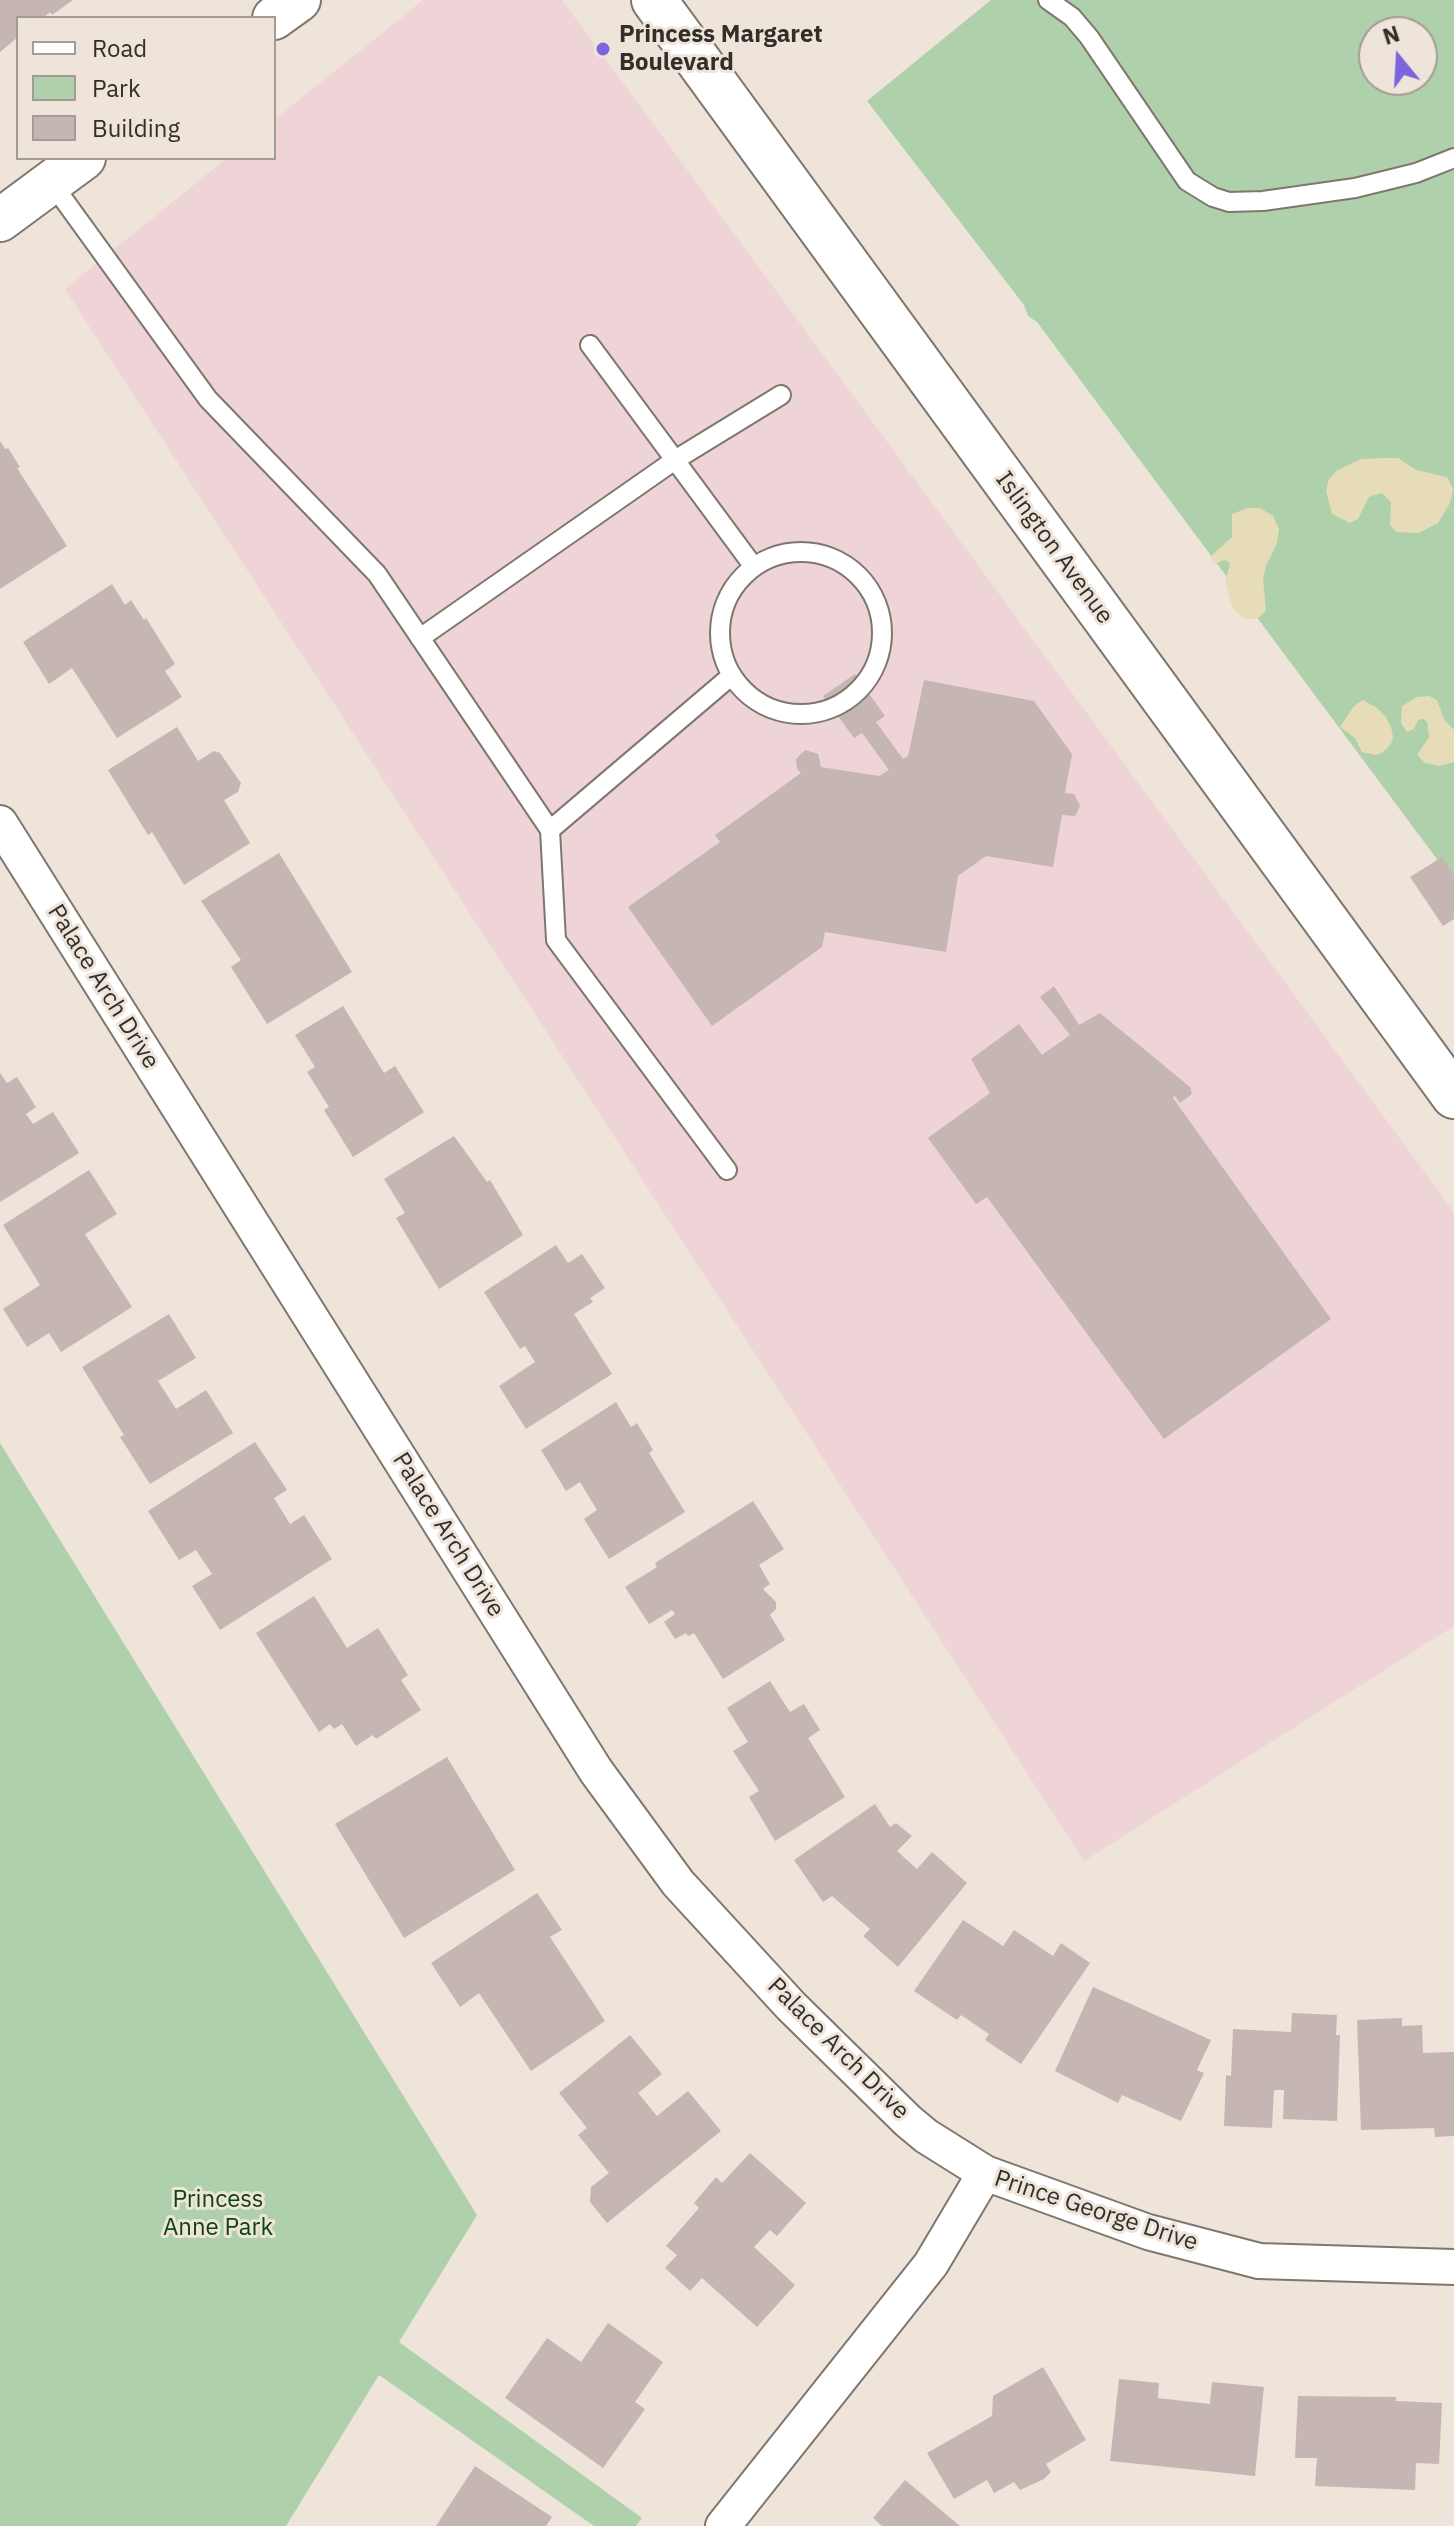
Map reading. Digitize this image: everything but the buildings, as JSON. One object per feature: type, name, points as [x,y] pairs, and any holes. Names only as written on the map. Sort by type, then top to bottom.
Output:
[{"type":"main road","name":"Islington Avenue","points":[[654,0],[1454,1096]]},
{"type":"street","points":[[276,17],[299,0]]},
{"type":"street","points":[[0,220],[81,160]]},
{"type":"street","name":"Palace Arch Drive","points":[[0,823],[596,1771],[678,1883],[791,2006],[908,2121],[985,2173]]},
{"type":"street","name":"Prince George Drive","points":[[723,2526],[931,2264],[985,2173],[1148,2232],[1259,2261],[1454,2267]]},
{"type":"lane","points":[[1048,0],[1072,17],[1089,37],[1187,181],[1213,197],[1229,202],[1263,201],[1355,188],[1406,176],[1454,158]]},
{"type":"lane","points":[[51,182],[208,399],[377,574],[550,830],[556,940],[727,1170]]},
{"type":"lane","points":[[590,345],[754,567]]},
{"type":"lane","points":[[420,638],[675,460],[781,395]]},
{"type":"lane","points":[[801,551],[826,555],[849,567],[867,585],[879,608],[883,633],[878,658],[867,681],[848,699],[824,711],[805,714],[772,710],[748,696],[731,676],[721,653],[719,629],[723,605],[735,584],[754,567],[776,555],[801,551]]},
{"type":"lane","points":[[550,830],[731,676]]},
{"type":"shaded area","points":[[423,0],[562,0],[1454,1212],[1454,1626],[1084,1861],[65,289],[225,160],[276,160],[276,118]]},
{"type":"green space","points":[[991,0],[1454,0],[1454,882],[1037,322],[1028,316],[1024,305],[867,101]]},
{"type":"green space","name":"Princess Anne Park","points":[[0,1443],[477,2215],[399,2342],[642,2518],[636,2526],[594,2526],[379,2375],[286,2526],[0,2526]]},
{"type":"sand","points":[[1398,458],[1416,470],[1447,477],[1453,489],[1450,503],[1438,523],[1419,533],[1396,532],[1390,525],[1391,502],[1382,493],[1369,497],[1358,519],[1350,523],[1332,514],[1326,491],[1329,479],[1336,471],[1361,459]]},
{"type":"sand","points":[[1248,508],[1260,508],[1273,516],[1279,529],[1263,579],[1266,610],[1255,619],[1244,619],[1231,603],[1225,580],[1229,562],[1225,560],[1214,564],[1211,559],[1232,537],[1232,514]]},
{"type":"sand","points":[[1429,696],[1437,700],[1444,719],[1454,730],[1454,762],[1439,766],[1425,763],[1417,755],[1429,737],[1427,722],[1418,720],[1414,729],[1407,732],[1401,723],[1402,706],[1417,697]]},
{"type":"sand","points":[[1363,700],[1377,708],[1391,727],[1391,744],[1382,753],[1362,752],[1355,738],[1340,727],[1354,706]]},
{"type":"place","name":"Princess Margaret Boulevard","points":[[603,49]]}]
